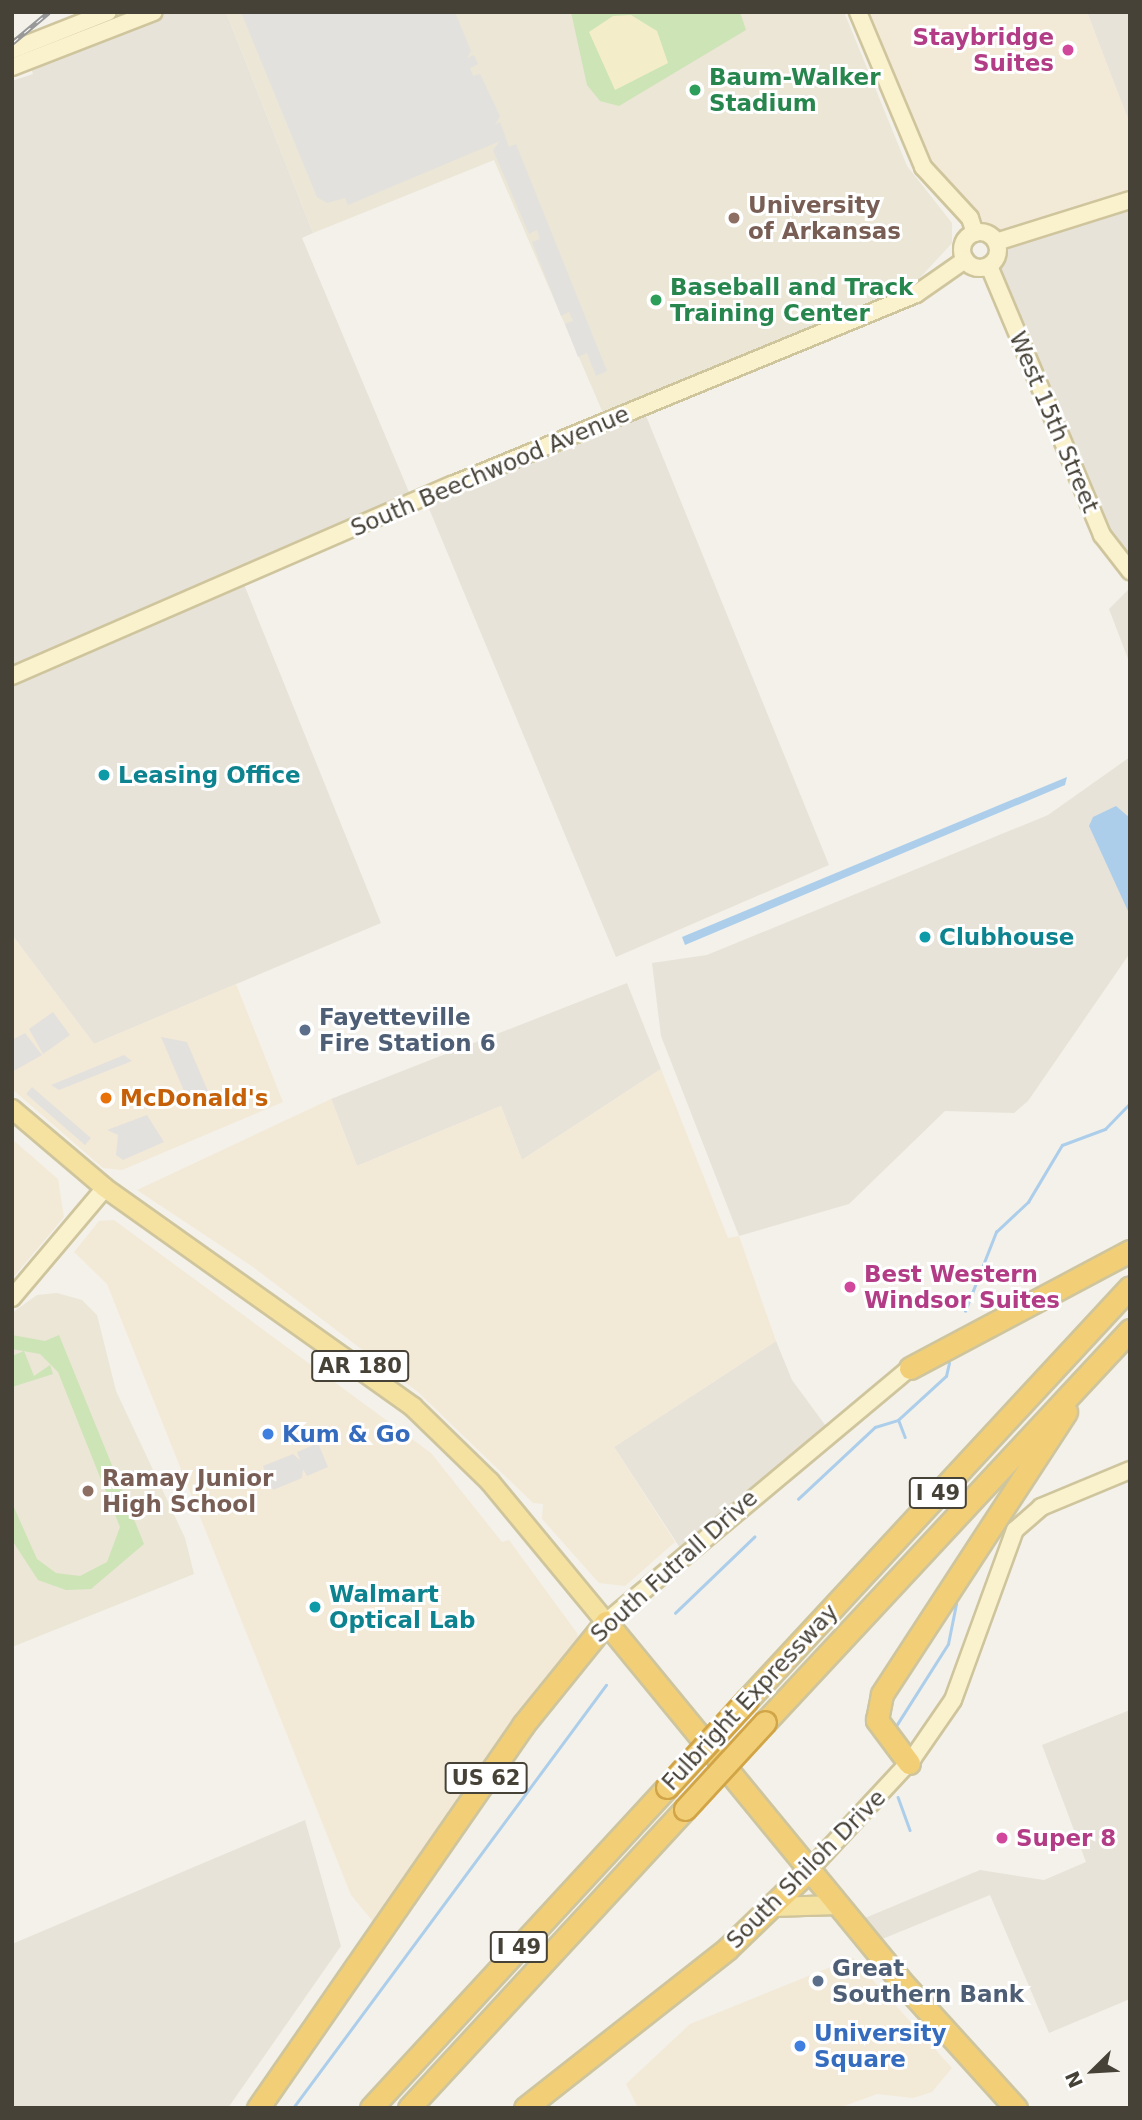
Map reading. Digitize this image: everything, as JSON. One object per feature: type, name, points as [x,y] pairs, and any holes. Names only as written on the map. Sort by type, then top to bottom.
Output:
[{"type":"highway","points":[[910,1368],[1130,1251]]},
{"type":"highway","name":"Fulbright Expressway","points":[[371,2108],[1130,1287]]},
{"type":"highway","name":"Fulbright Expressway","points":[[409,2108],[1130,1330]]},
{"type":"highway","points":[[908,1763],[877,1720],[882,1694],[1097,1365]]},
{"type":"highway","points":[[606,1622],[838,1905],[1016,2108]]},
{"type":"highway","name":"South Futrall Drive","points":[[258,2108],[523,1725],[606,1622]]},
{"type":"highway","name":"South Shiloh Drive","points":[[525,2108],[772,1907],[809,1870]]},
{"type":"main road","name":"AR 180","points":[[12,1109],[105,1188],[413,1408],[490,1482],[606,1622]]},
{"type":"main road","points":[[772,1907],[838,1905]]},
{"type":"street","points":[[12,50],[108,12]]},
{"type":"street","points":[[12,68],[154,12]]},
{"type":"street","points":[[858,12],[923,167],[970,218],[975,233],[996,242],[1130,200]]},
{"type":"street","points":[[975,233],[963,245],[965,260],[977,269],[989,266],[998,256],[996,242]]},
{"type":"street","name":"South Beechwood Avenue","points":[[12,676],[452,485],[916,294],[965,260]]},
{"type":"street","name":"West 15th Street","points":[[989,266],[1102,535],[1130,571]]},
{"type":"street","points":[[12,1298],[105,1188]]},
{"type":"street","name":"South Futrall Drive","points":[[606,1622],[756,1493],[910,1368]]},
{"type":"street","name":"South Shiloh Drive","points":[[809,1870],[908,1763],[965,1678],[1015,1530],[1041,1507],[1130,1470]]},
{"type":"shaded area","points":[[154,12],[226,12],[313,233],[302,238],[414,504],[241,577],[381,923],[94,1044],[12,935],[12,81],[33,74],[29,63]]},
{"type":"shaded area","name":"University of Arkansas","points":[[226,12],[844,12],[907,166],[952,223],[952,243],[916,282],[603,413],[494,160],[313,233]]},
{"type":"shaded area","points":[[241,12],[455,12],[471,51],[467,58],[474,55],[478,64],[470,68],[473,76],[480,74],[500,116],[495,125],[500,122],[509,147],[516,144],[607,371],[596,376],[587,353],[578,357],[565,324],[573,321],[569,312],[561,316],[532,242],[540,239],[537,230],[529,234],[493,150],[500,141],[348,205],[345,198],[327,203],[317,197]]},
{"type":"shaded area","points":[[858,12],[1087,12],[1130,124],[1130,200],[992,237],[978,232],[940,189]]},
{"type":"shaded area","points":[[1087,12],[1130,12],[1130,124],[1113,81]]},
{"type":"shaded area","points":[[1130,200],[1130,571],[1109,545],[992,264],[998,245]]},
{"type":"shaded area","points":[[642,406],[829,865],[616,957],[425,499]]},
{"type":"shaded area","points":[[1130,588],[1130,664],[1109,609]]},
{"type":"shaded area","points":[[1130,757],[1130,953],[1028,1101],[1014,1113],[945,1111],[849,1204],[739,1236],[661,1036],[652,963],[707,955],[1048,815]]},
{"type":"shaded area","points":[[12,935],[94,1044],[236,984],[283,1102],[122,1170],[103,1168],[12,1089]]},
{"type":"shaded area","points":[[627,983],[661,1069],[522,1160],[501,1106],[357,1166],[331,1099]]},
{"type":"shaded area","points":[[53,1012],[70,1035],[43,1054],[29,1029]]},
{"type":"shaded area","points":[[25,1033],[42,1055],[12,1072],[12,1040]]},
{"type":"shaded area","points":[[161,1037],[187,1042],[210,1096],[184,1091]]},
{"type":"shaded area","points":[[124,1055],[132,1061],[59,1090],[51,1085]]},
{"type":"shaded area","points":[[661,1069],[728,1238],[739,1236],[776,1341],[614,1447],[675,1542],[625,1586],[599,1583],[542,1519],[543,1504],[533,1503],[418,1392],[253,1267],[137,1190],[331,1099],[357,1166],[501,1106],[522,1160]]},
{"type":"shaded area","points":[[32,1087],[91,1138],[85,1145],[26,1094]]},
{"type":"shaded area","points":[[147,1115],[164,1142],[123,1160],[116,1155],[118,1135],[107,1130]]},
{"type":"shaded area","points":[[12,1139],[58,1179],[64,1217],[12,1279]]},
{"type":"shaded area","points":[[114,1220],[431,1453],[502,1542],[509,1540],[577,1633],[579,1640],[375,1924],[351,1895],[107,1284],[74,1252],[99,1221]]},
{"type":"shaded area","name":"Ramay Junior High School","points":[[57,1293],[82,1300],[97,1315],[116,1391],[185,1538],[194,1574],[12,1647],[12,1313],[37,1295]]},
{"type":"shaded area","points":[[776,1341],[792,1380],[831,1433],[684,1554],[614,1447]]},
{"type":"shaded area","points":[[318,1443],[328,1467],[307,1476],[303,1469],[302,1478],[273,1490],[263,1466],[293,1454],[300,1460],[297,1452]]},
{"type":"shaded area","points":[[1130,1710],[1130,1999],[1049,2033],[990,1895],[870,1944],[853,1923],[980,1870],[1044,1880],[1086,1862],[1042,1745]]},
{"type":"shaded area","points":[[305,1820],[341,1946],[228,2108],[12,2108],[12,1944]]},
{"type":"shaded area","name":"University Square","points":[[853,1958],[952,2068],[932,2092],[913,2098],[877,2094],[839,2108],[638,2108],[626,2084],[690,2024]]},
{"type":"green space","points":[[571,12],[740,12],[746,30],[619,106],[600,101],[587,85]]},
{"type":"green space","points":[[12,1335],[45,1341],[59,1335],[144,1544],[91,1589],[66,1590],[38,1580],[12,1540],[12,1503],[37,1559],[56,1573],[80,1576],[107,1562],[120,1527],[58,1372],[40,1354],[12,1349]]},
{"type":"green space","points":[[24,1351],[34,1376],[50,1365],[53,1374],[12,1387],[12,1356]]},
{"type":"sand","points":[[631,15],[657,31],[668,63],[615,90],[589,32],[613,16]]},
{"type":"water","points":[[1067,777],[1065,785],[685,945],[682,937]]},
{"type":"water","points":[[1116,806],[1130,818],[1128,911],[1089,826],[1093,817]]},
{"type":"waterway","points":[[965,1311],[996,1232],[1028,1202],[1062,1145],[1105,1129],[1130,1103]]},
{"type":"waterway","points":[[798,1499],[875,1427],[898,1420],[946,1376],[949,1363]]},
{"type":"waterway","points":[[899,1421],[905,1437]]},
{"type":"waterway","points":[[675,1613],[754,1537]]},
{"type":"waterway","points":[[896,1726],[948,1644],[956,1604]]},
{"type":"waterway","points":[[293,2108],[606,1685]]},
{"type":"waterway","points":[[898,1797],[910,1830]]},
{"type":"railway","points":[[12,43],[49,12]]},
{"type":"place","name":"Staybridge Suites","points":[[1068,50]]},
{"type":"place","name":"Baum-Walker Stadium","points":[[695,90]]},
{"type":"place","name":"University of Arkansas","points":[[734,218]]},
{"type":"place","name":"Baseball and Track Training Center","points":[[656,300]]},
{"type":"place","name":"Leasing Office","points":[[104,775]]},
{"type":"place","name":"Clubhouse","points":[[925,937]]},
{"type":"place","name":"Fayetteville Fire Station 6","points":[[305,1030]]},
{"type":"place","name":"McDonald's","points":[[106,1098]]},
{"type":"place","name":"Best Western Windsor Suites","points":[[850,1287]]},
{"type":"place","name":"Kum & Go","points":[[268,1434]]},
{"type":"place","name":"Ramay Junior High School","points":[[88,1491]]},
{"type":"place","name":"Walmart Optical Lab","points":[[315,1607]]},
{"type":"place","name":"Super 8","points":[[1002,1838]]},
{"type":"place","name":"Great Southern Bank","points":[[818,1981]]},
{"type":"place","name":"University Square","points":[[800,2046]]}]
